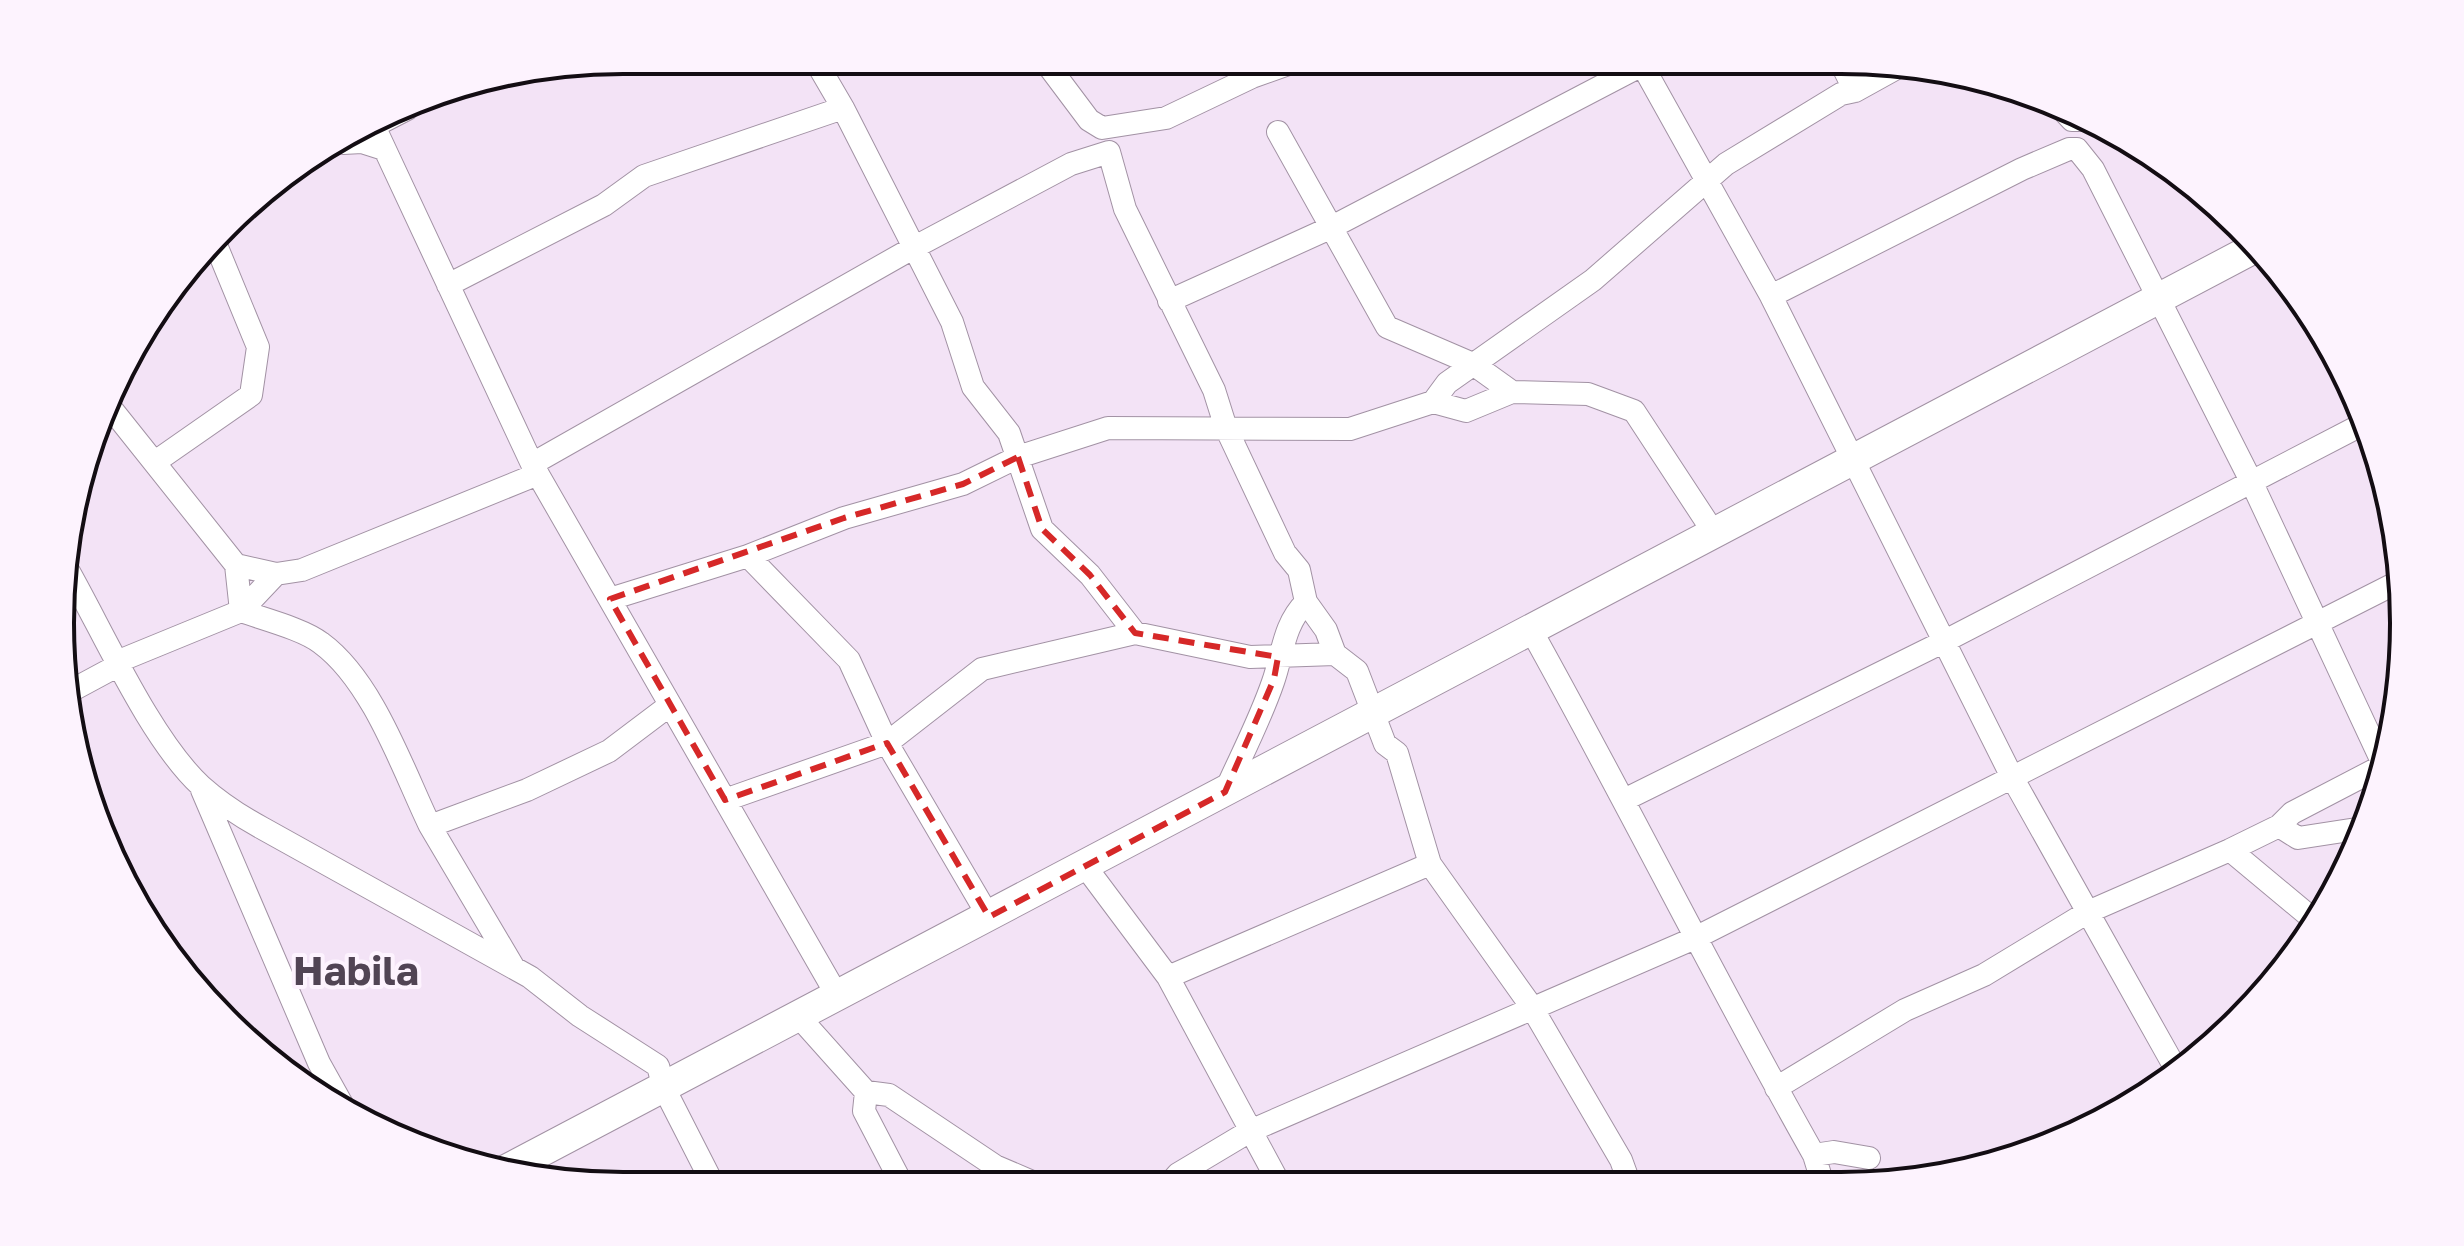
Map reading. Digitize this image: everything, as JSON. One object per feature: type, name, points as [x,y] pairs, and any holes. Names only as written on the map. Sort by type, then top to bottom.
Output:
[{"type":"main road","points":[[521,1162],[2246,252]]},
{"type":"street","points":[[823,74],[952,322],[973,387],[1009,433],[1042,529],[1090,575],[1135,633]]},
{"type":"street","points":[[1054,74],[1089,120],[1102,128],[1166,118],[1240,74]]},
{"type":"street","points":[[1169,301],[1330,228],[1620,74]]},
{"type":"street","points":[[1647,74],[1705,183],[1771,296],[2012,777],[2172,1061]]},
{"type":"street","points":[[1847,74],[1855,91]]},
{"type":"street","points":[[1433,402],[1447,383],[1593,280],[1726,164],[1841,94],[1855,91],[1883,76]]},
{"type":"street","points":[[448,285],[604,205],[644,176],[843,108]]},
{"type":"street","points":[[1278,132],[1387,327],[1473,364],[1512,392]]},
{"type":"street","points":[[377,133],[535,469],[838,997]]},
{"type":"street","points":[[359,142],[384,149]]},
{"type":"street","points":[[1771,296],[2022,169],[2069,149],[2077,149],[2093,169],[2251,481],[2376,745]]},
{"type":"street","points":[[236,565],[276,574],[302,570],[535,469],[913,248],[1071,164],[1109,152],[1125,209],[1214,390],[1226,428],[1285,553],[1299,570],[1306,602],[1326,630],[1335,654],[1357,671],[1385,744],[1397,753],[1430,864],[1531,1006],[1625,1172]]},
{"type":"street","points":[[155,462],[251,395],[258,347],[219,252]]},
{"type":"street","points":[[610,599],[748,556],[844,518],[963,484],[1018,457],[1108,428],[1350,429],[1433,402],[1466,411],[1512,392],[1588,394],[1634,411],[1714,533]]},
{"type":"street","points":[[116,414],[236,565],[241,611]]},
{"type":"street","points":[[1626,799],[1943,642],[2354,429]]},
{"type":"street","points":[[748,556],[849,660],[887,743],[989,917]]},
{"type":"street","points":[[78,687],[117,666],[119,661],[241,611],[276,574]]},
{"type":"street","points":[[75,583],[175,757],[200,785],[229,809],[515,969],[658,1066],[664,1088],[707,1172]]},
{"type":"street","points":[[1181,1172],[1250,1131],[1531,1006],[1695,938],[2389,587]]},
{"type":"street","points":[[1225,792],[1274,679],[1293,614],[1306,602]]},
{"type":"street","points":[[241,611],[320,642],[353,678],[375,712],[430,826],[515,969]]},
{"type":"street","points":[[1531,630],[1626,799],[1695,938],[1814,1155],[1819,1172]]},
{"type":"street","points":[[725,800],[887,743],[982,669],[1135,633],[1250,657],[1335,654]]},
{"type":"street","points":[[430,826],[527,790],[609,751],[670,705]]},
{"type":"street","points":[[1776,1088],[1905,1010],[1984,975],[2088,912],[2279,826],[2292,813],[2368,774]]},
{"type":"street","points":[[200,785],[319,1063],[333,1089]]},
{"type":"street","points":[[2279,826],[2298,838],[2349,830]]},
{"type":"street","points":[[2230,850],[2306,913]]},
{"type":"street","points":[[1168,977],[1430,864]]},
{"type":"street","points":[[1085,866],[1168,977],[1273,1172]]},
{"type":"street","points":[[799,1017],[866,1092],[889,1095],[995,1166],[1009,1172]]},
{"type":"street","points":[[866,1092],[864,1111],[896,1172]]},
{"type":"street","points":[[1814,1155],[1834,1152],[1869,1158]]},
{"type":"highlighted area","points":[[1018,457],[1042,529],[1090,575],[1135,633],[1278,657],[1274,679],[1225,792],[989,917],[887,743],[725,800],[610,599],[844,518],[963,484]]},
{"type":"district","name":"Habila","points":[[356,970]]}]
